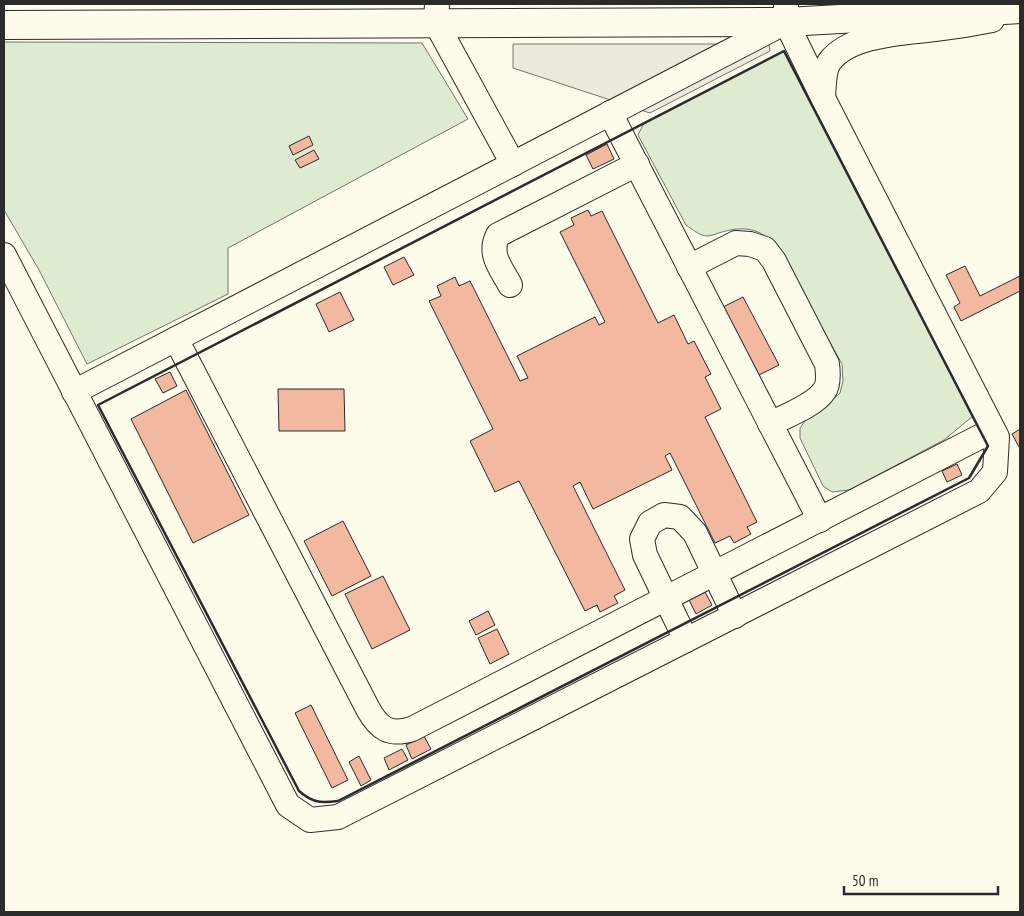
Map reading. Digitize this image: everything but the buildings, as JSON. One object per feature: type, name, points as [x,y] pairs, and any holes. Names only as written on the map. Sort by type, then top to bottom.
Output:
[{"type":"main road","points":[[4,25],[436,14],[786,13],[1020,9]]},
{"type":"lane","points":[[4,255],[74,392],[288,805],[310,820],[338,817],[735,616],[980,491],[995,472],[997,437],[823,98],[786,13],[610,113],[74,392]]},
{"type":"lane","points":[[436,14],[513,164]]},
{"type":"lane","points":[[823,98],[826,73],[830,62],[846,47],[876,37],[966,25],[1020,14]]},
{"type":"lane","points":[[610,113],[820,520]]},
{"type":"lane","points":[[510,284],[494,255],[493,244],[498,235],[636,164]]},
{"type":"lane","points":[[690,267],[736,243],[750,244],[764,249],[774,261],[814,338],[827,364],[826,390],[816,400],[770,424]]},
{"type":"lane","points":[[176,339],[368,709],[375,721],[392,732],[412,729],[993,430]]},
{"type":"lane","points":[[686,640],[645,555],[642,539],[650,522],[664,515],[680,517],[695,533],[735,616]]},
{"type":"green space","points":[[4,42],[422,43],[468,119],[228,248],[228,294],[87,364],[39,270],[4,210]]},
{"type":"green space","points":[[784,51],[973,416],[944,440],[849,490],[832,492],[823,486],[800,438],[800,428],[807,418],[820,411],[840,393],[843,381],[842,364],[778,250],[766,237],[754,230],[739,229],[704,236],[686,225],[638,135],[644,123]]},
{"type":"shaded area","points":[[513,44],[769,44],[770,51],[650,113],[513,68]]},
{"type":"wall","points":[[784,51],[988,446],[969,478],[338,801],[321,802],[308,798],[299,791],[98,405],[784,51]]}]
